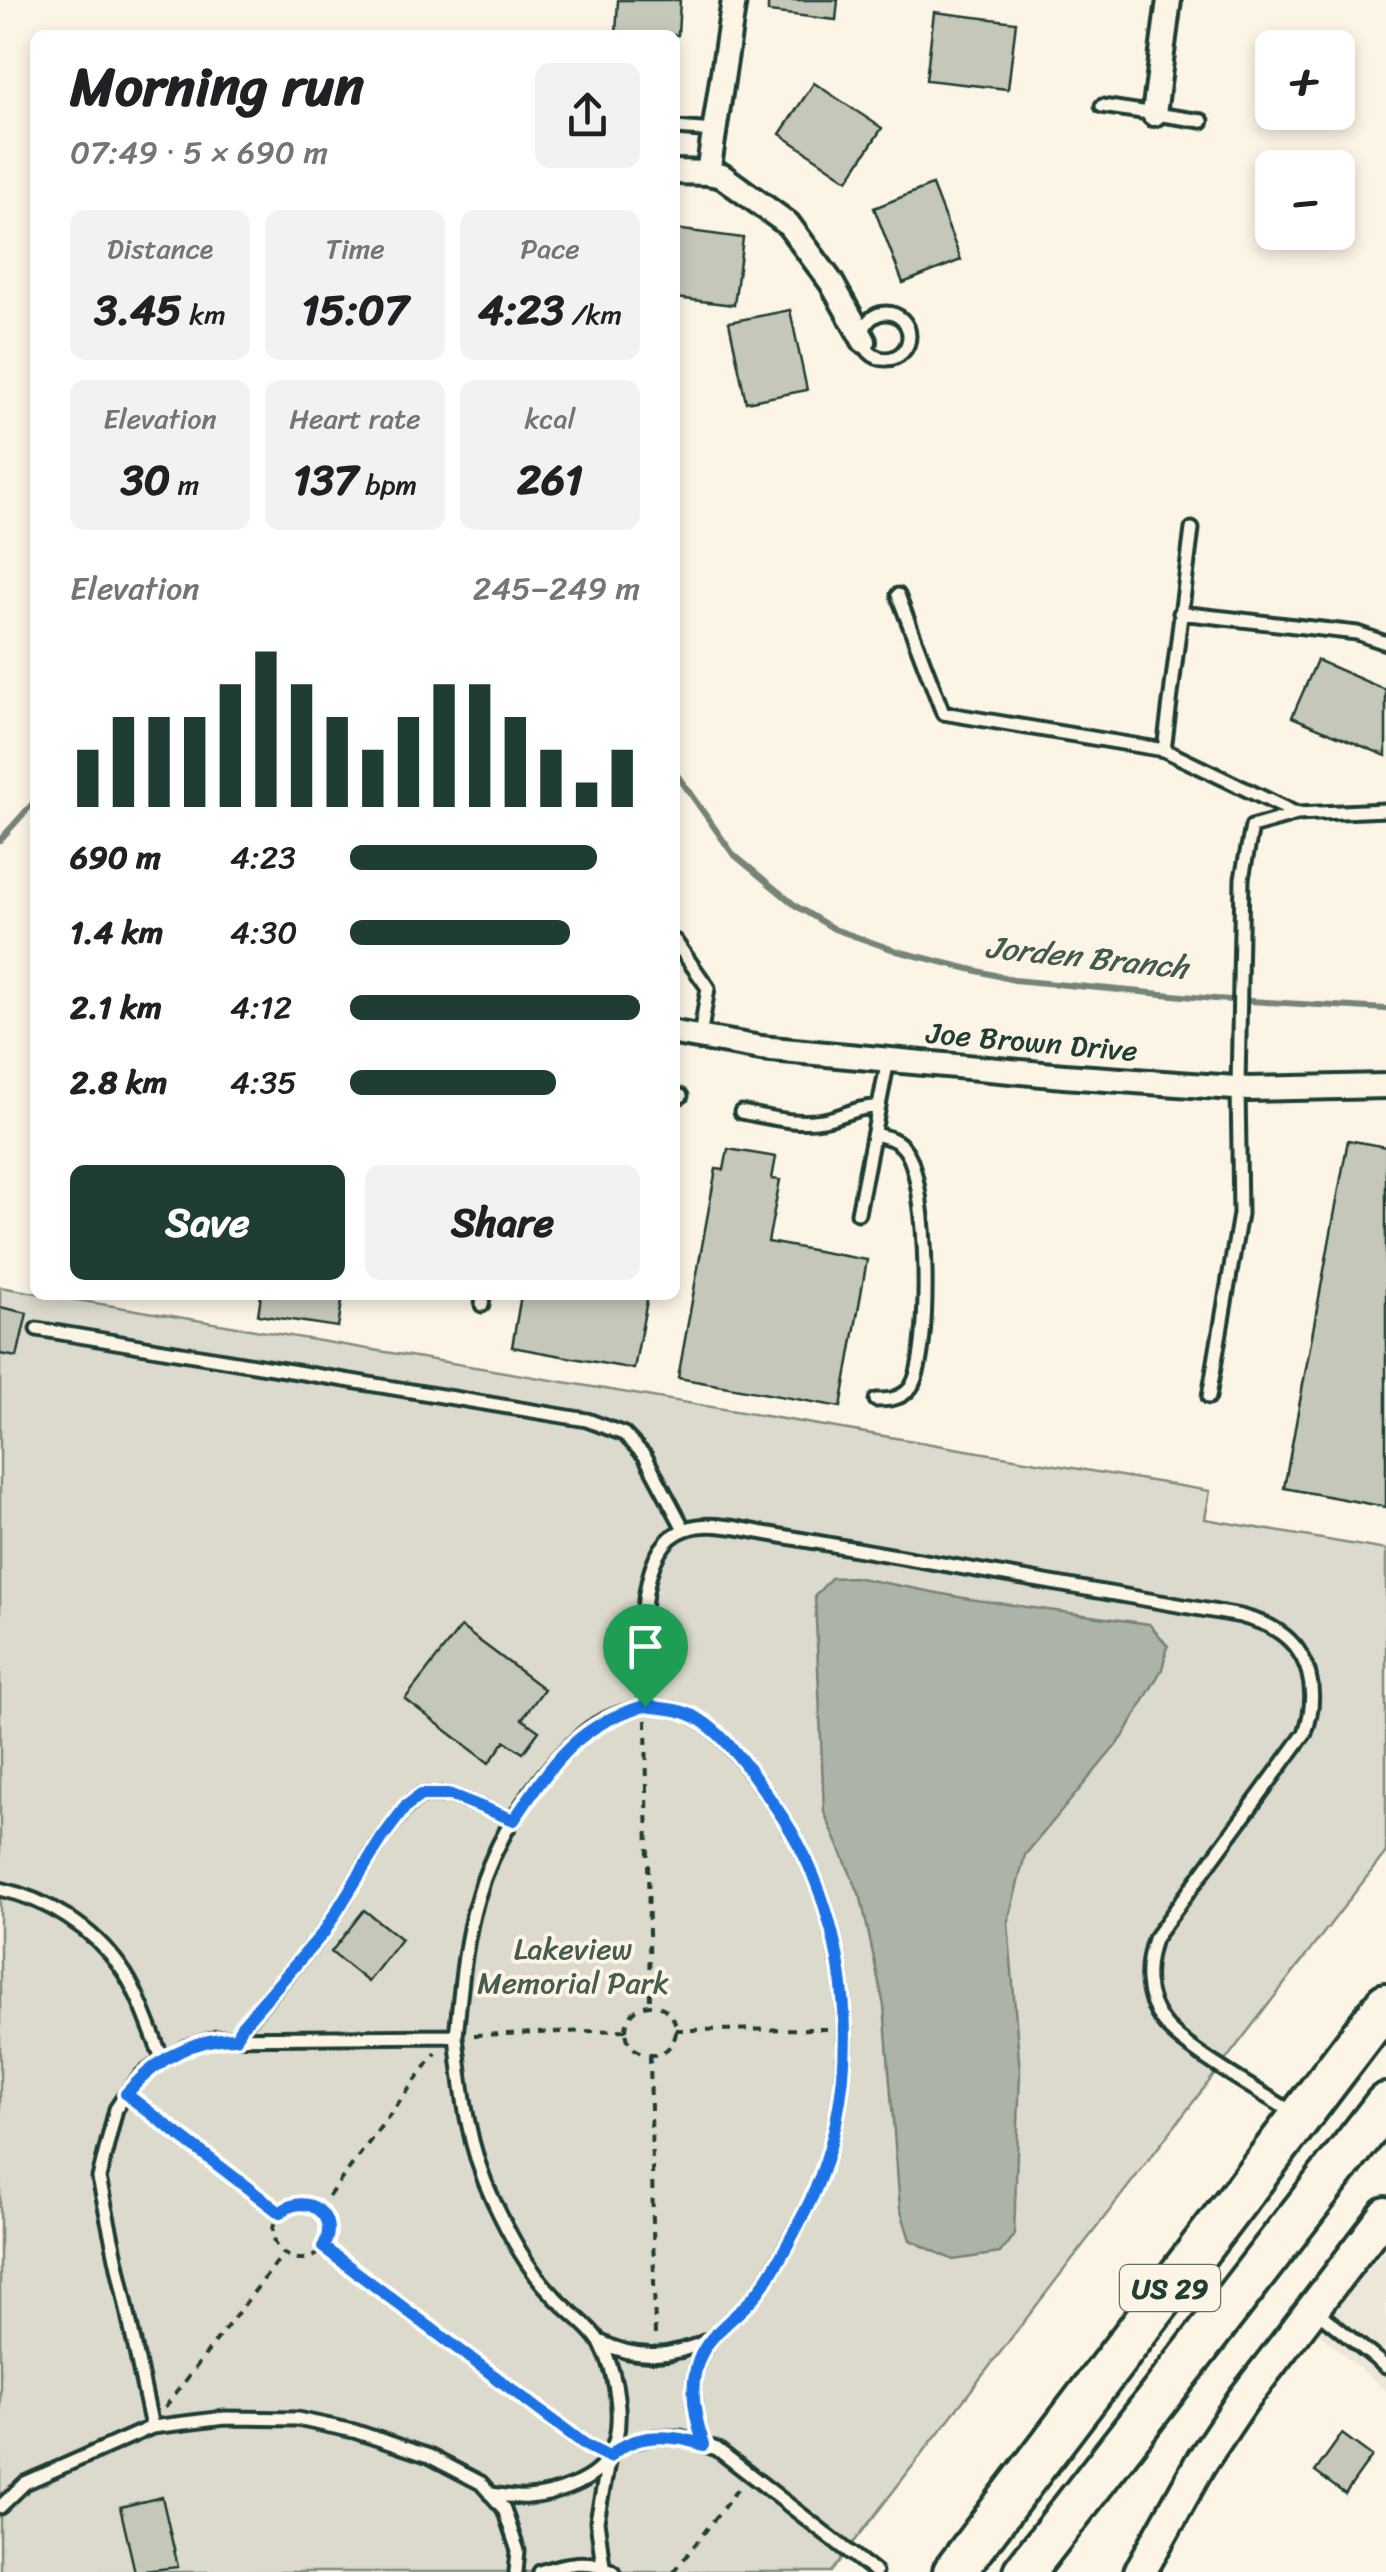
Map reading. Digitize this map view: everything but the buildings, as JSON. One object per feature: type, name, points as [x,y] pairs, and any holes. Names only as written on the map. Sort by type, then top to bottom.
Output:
[{"type":"highway","name":"US 29","points":[[954,2572],[1386,2004]]},
{"type":"highway","name":"US 29","points":[[1024,2572],[1386,2104]]},
{"type":"highway","points":[[1036,2572],[1100,2475]]},
{"type":"street","points":[[708,174],[734,0]]},
{"type":"street","points":[[1154,114],[1168,0]]},
{"type":"street","points":[[680,172],[722,176],[788,224],[832,282],[864,341]]},
{"type":"street","name":"Joe Brown Drive","points":[[680,1034],[761,1048],[1238,1088],[1386,1086]]},
{"type":"street","points":[[1140,2572],[1200,2464],[1242,2401],[1386,2213]]},
{"type":"lane","points":[[1102,106],[1202,120]]},
{"type":"lane","points":[[680,128],[715,131]]},
{"type":"lane","points":[[882,314],[896,315],[907,327],[908,342],[892,358],[878,357],[864,341],[869,320],[882,314]]},
{"type":"lane","points":[[1164,750],[1192,529]]},
{"type":"lane","points":[[898,595],[943,714],[1164,750],[1297,814]]},
{"type":"lane","points":[[1180,612],[1357,633],[1386,643]]},
{"type":"lane","points":[[1209,1397],[1240,1214],[1242,878],[1252,827],[1297,814],[1386,810]]},
{"type":"lane","points":[[680,947],[708,988],[700,1037]]},
{"type":"lane","points":[[858,1213],[888,1060]]},
{"type":"lane","points":[[741,1112],[803,1123],[830,1119],[866,1106],[879,1107]]},
{"type":"lane","points":[[874,1134],[898,1140],[908,1154],[922,1202],[926,1237],[917,1372],[905,1393],[890,1400],[876,1400]]},
{"type":"lane","points":[[37,1329],[587,1420],[624,1434],[645,1456],[684,1529]]},
{"type":"lane","points":[[645,1706],[643,1605],[663,1546],[684,1529],[703,1526],[1240,1616],[1271,1626],[1291,1642],[1312,1683],[1313,1709],[1305,1733],[1154,1939],[1146,1963],[1149,1992],[1162,2021],[1180,2039],[1300,2118]]},
{"type":"lane","points":[[645,1706],[686,1712],[715,1733],[748,1768],[786,1822],[811,1868],[834,1932],[843,2002],[843,2076],[829,2150],[802,2218],[760,2290],[709,2340],[681,2353],[657,2356],[619,2352],[600,2342],[550,2293],[520,2253],[491,2196],[474,2151],[462,2099],[456,2036],[463,1965],[477,1898],[503,1838],[542,1780],[584,1732],[615,1714],[645,1706]]},
{"type":"lane","points":[[236,2038],[242,2026],[324,1932],[406,1806],[421,1795],[451,1795],[514,1820]]},
{"type":"lane","points":[[0,1889],[32,1896],[85,1928],[123,1970],[163,2060]]},
{"type":"lane","points":[[152,2427],[98,2178],[116,2108],[126,2094],[142,2075],[163,2060],[216,2038],[456,2036]]},
{"type":"lane","points":[[1314,2308],[1386,2367]]},
{"type":"lane","points":[[704,2445],[692,2411],[694,2373],[709,2340]]},
{"type":"lane","points":[[540,2572],[565,2564],[608,2568],[596,2521],[618,2419],[617,2388],[600,2342]]},
{"type":"lane","points":[[0,2507],[25,2483],[152,2427],[225,2418],[297,2419],[354,2431],[428,2456],[480,2484],[504,2510],[518,2552],[516,2572]]},
{"type":"lane","points":[[490,2494],[526,2498],[564,2490],[589,2475],[621,2445],[654,2437],[681,2437],[717,2449],[875,2572]]},
{"type":"path","points":[[645,1706],[650,2006]]},
{"type":"path","points":[[650,2006],[666,2011],[675,2030],[668,2048],[650,2055],[632,2047],[626,2030],[635,2011],[650,2006]]},
{"type":"path","points":[[675,2030],[843,2029]]},
{"type":"path","points":[[319,2208],[433,2056],[456,2036],[626,2030]]},
{"type":"path","points":[[650,2055],[657,2356]]},
{"type":"path","points":[[126,2094],[280,2213]]},
{"type":"path","points":[[301,2202],[319,2208],[329,2225],[323,2247],[305,2259],[284,2253],[273,2234],[280,2213],[301,2202]]},
{"type":"path","points":[[323,2247],[587,2446],[609,2457]]},
{"type":"path","points":[[152,2427],[284,2253]]},
{"type":"path","points":[[674,2572],[749,2474]]},
{"type":"shaded area","points":[[854,1577],[969,1599],[1149,1624],[1168,1646],[1162,1669],[1123,1737],[1025,1855],[1008,1921],[1020,2072],[1014,2234],[1000,2253],[953,2260],[910,2240],[900,2208],[884,2006],[861,1898],[824,1812],[815,1596],[831,1578]]},
{"type":"shaded area","points":[[1386,2248],[1386,2391],[1317,2332]]},
{"type":"green space","name":"Lakeview Memorial Park","points":[[0,1287],[30,1292],[30,1300],[77,1300],[1210,1491],[1205,1519],[1386,1550],[1386,1852],[831,2572],[0,2572]]},
{"type":"waterway","name":"Jorden Branch","points":[[680,779],[733,854],[796,906],[834,929],[897,951],[1014,980],[1215,999],[1386,1009]]},
{"type":"waterway","name":"Jorden Branch","points":[[0,840],[30,807]]},
{"type":"route","points":[[645,1706],[686,1712],[715,1733],[748,1768],[786,1822],[811,1868],[834,1932],[843,2002],[843,2076],[829,2150],[802,2218],[760,2290],[709,2340],[694,2373],[692,2411],[704,2445],[681,2437],[654,2437],[621,2445],[609,2457],[587,2446],[323,2247],[329,2225],[319,2208],[301,2202],[280,2213],[126,2094],[142,2075],[187,2047],[216,2038],[236,2038],[242,2026],[324,1932],[406,1806],[421,1795],[451,1795],[514,1820],[584,1732],[615,1714],[645,1706]]}]
